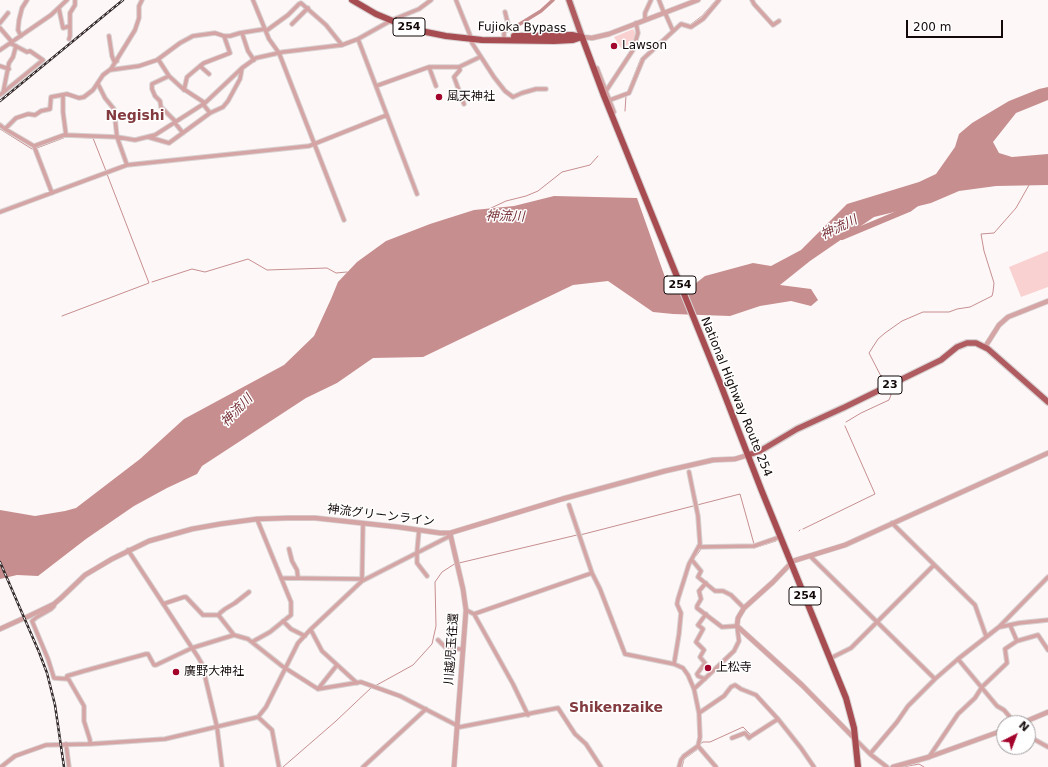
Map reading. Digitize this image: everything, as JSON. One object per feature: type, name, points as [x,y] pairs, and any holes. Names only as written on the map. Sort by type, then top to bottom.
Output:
[{"type":"highway","name":"Fujioka Bypass","points":[[352,0],[376,14],[426,32],[446,36],[470,38],[567,40],[582,37]]},
{"type":"highway","name":"Fujioka Bypass","points":[[470,38],[572,35],[582,37]]},
{"type":"highway","name":"National Highway Route 254","points":[[582,37],[590,62],[831,658],[846,698],[856,739],[858,767]]},
{"type":"main road","points":[[569,0],[582,37]]},
{"type":"main road","name":"23","points":[[747,452],[760,451],[797,429],[852,404],[941,360],[957,347],[967,343],[976,343],[985,347]]},
{"type":"main road","points":[[985,347],[1048,402]]},
{"type":"street","points":[[21,36],[18,30],[19,20],[22,8],[27,0]]},
{"type":"street","points":[[0,44],[2,49],[59,9],[67,0]]},
{"type":"street","points":[[68,39],[70,36],[70,13],[75,5],[75,0]]},
{"type":"street","points":[[5,129],[16,118],[28,114],[35,115],[41,111],[50,109],[51,97],[67,94],[79,98],[84,97],[98,84],[103,75],[110,70],[135,30],[139,18],[139,6],[142,0]]},
{"type":"street","points":[[253,0],[269,39],[278,53],[344,220]]},
{"type":"street","points":[[34,146],[66,135],[117,137],[135,140],[155,135],[204,104],[242,68],[254,60],[278,53],[342,45],[358,39],[392,20],[420,9],[431,0]]},
{"type":"street","points":[[456,0],[470,38],[480,57],[501,87],[513,97],[536,89],[546,89]]},
{"type":"street","points":[[645,20],[645,14],[651,0]]},
{"type":"street","points":[[659,0],[673,32]]},
{"type":"street","points":[[582,37],[592,38],[604,35],[698,0]]},
{"type":"street","points":[[610,100],[629,93],[643,59],[681,24],[691,27],[703,19],[719,0]]},
{"type":"street","points":[[752,0],[773,25],[778,21]]},
{"type":"street","points":[[110,70],[139,66],[158,59],[180,43],[193,36],[215,33],[224,36],[265,30],[288,15],[301,3],[326,25],[342,45]]},
{"type":"street","points":[[292,24],[308,8]]},
{"type":"street","points":[[59,9],[63,28],[70,26]]},
{"type":"street","points":[[504,36],[504,32],[509,28],[505,12]]},
{"type":"street","points":[[0,23],[8,13]]},
{"type":"street","points":[[606,91],[633,50],[638,33],[636,23]]},
{"type":"street","points":[[0,28],[16,46],[43,60],[1,94]]},
{"type":"street","points":[[242,33],[248,51],[254,60]]},
{"type":"street","points":[[109,36],[112,56],[114,61],[116,61]]},
{"type":"street","points":[[184,90],[187,77],[200,66],[230,53],[224,36]]},
{"type":"street","points":[[358,39],[417,194]]},
{"type":"street","points":[[1,94],[9,68],[9,63],[13,57],[16,46]]},
{"type":"street","points":[[376,86],[429,66],[459,67],[480,57]]},
{"type":"street","points":[[158,59],[169,76],[184,90],[204,104],[210,113]]},
{"type":"street","points":[[590,62],[595,65],[614,112]]},
{"type":"street","points":[[0,66],[9,68]]},
{"type":"street","points":[[200,66],[209,74]]},
{"type":"street","points":[[429,66],[436,86]]},
{"type":"street","points":[[459,67],[460,70],[454,77],[464,104]]},
{"type":"street","points":[[148,137],[169,143],[210,113],[223,107],[240,79],[242,68]]},
{"type":"street","points":[[169,76],[152,84],[152,89],[155,96],[160,100],[161,107],[183,133]]},
{"type":"street","points":[[98,84],[105,98],[114,109],[117,137],[127,165]]},
{"type":"street","points":[[63,95],[63,112],[66,135]]},
{"type":"street","points":[[0,212],[127,165],[314,144],[387,116]]},
{"type":"street","points":[[0,125],[34,146],[52,193]]},
{"type":"street","points":[[985,347],[999,325],[1008,317],[1048,301]]},
{"type":"street","name":"神流グリーンライン","points":[[27,617],[54,604],[85,575],[128,550],[162,537],[192,529],[257,519],[315,518],[450,533],[562,499],[665,471],[713,460],[734,459],[747,452]]},
{"type":"street","points":[[694,689],[734,651],[739,641],[737,626],[738,618],[744,608],[774,582],[791,562],[845,545],[1048,453]]},
{"type":"street","points":[[674,664],[680,634],[681,613],[677,604],[689,564],[700,547],[698,516],[689,472]]},
{"type":"street","points":[[569,504],[592,573],[600,589],[625,654],[674,664],[683,668],[686,671],[694,689],[699,713],[700,737],[698,746],[684,756],[679,767]]},
{"type":"street","points":[[252,642],[270,632],[291,615],[291,602],[257,519]]},
{"type":"street","points":[[362,580],[363,524]]},
{"type":"street","points":[[892,524],[975,605],[986,636]]},
{"type":"street","points":[[419,530],[417,563],[426,576]]},
{"type":"street","points":[[1,767],[20,754],[46,745],[90,744],[165,739],[258,718],[266,708],[298,643],[310,630],[362,580],[448,537],[450,533]]},
{"type":"street","name":"川越児玉往還","points":[[450,533],[463,589],[466,610],[454,767]]},
{"type":"street","points":[[700,547],[754,546],[777,538]]},
{"type":"street","points":[[289,549],[292,561],[297,570],[298,578]]},
{"type":"street","points":[[128,550],[202,664],[217,727],[222,767]]},
{"type":"street","points":[[810,556],[935,679]]},
{"type":"street","points":[[692,560],[700,571],[698,577],[715,591],[723,591],[731,595],[744,608]]},
{"type":"street","points":[[831,658],[851,648],[934,565]]},
{"type":"street","points":[[474,614],[592,573]]},
{"type":"street","points":[[870,754],[897,722],[908,706],[935,679],[986,636],[999,627],[1048,577]]},
{"type":"street","points":[[281,578],[362,580]]},
{"type":"street","points":[[706,583],[699,591],[701,599],[697,608],[722,626],[737,626],[802,685],[870,754],[887,767]]},
{"type":"street","points":[[219,616],[220,613],[249,592]]},
{"type":"street","points":[[163,604],[186,597],[203,615],[219,616],[234,635]]},
{"type":"street","points":[[54,604],[51,610],[32,621],[48,659],[54,678],[69,680],[84,706],[84,721],[90,744]]},
{"type":"street","points":[[466,610],[474,614],[513,684],[528,715]]},
{"type":"street","points":[[705,679],[697,674],[705,663],[700,657],[704,650],[696,642],[703,629],[698,625],[706,614]]},
{"type":"street","points":[[0,629],[22,619]]},
{"type":"street","points":[[999,627],[1048,620]]},
{"type":"street","points":[[283,621],[304,636]]},
{"type":"street","points":[[1010,625],[1017,641]]},
{"type":"street","points":[[310,630],[322,651],[357,683]]},
{"type":"street","points":[[66,679],[67,676],[146,654],[148,654],[154,665],[156,665],[192,648],[234,635],[248,639],[286,668],[318,689],[361,682],[400,696],[460,727],[558,708],[576,734],[586,744],[601,767]]},
{"type":"street","points":[[929,757],[958,714],[975,698],[982,687],[1007,663],[1005,649],[1017,641],[1038,635],[1048,650]]},
{"type":"street","points":[[438,640],[447,649],[463,649]]},
{"type":"street","points":[[958,659],[997,706],[1004,710],[1008,715]]},
{"type":"street","points":[[318,689],[336,665]]},
{"type":"street","points":[[699,713],[724,696],[735,685],[756,695],[778,719],[814,767]]},
{"type":"street","points":[[363,767],[426,709]]},
{"type":"street","points":[[1036,717],[1048,712]]},
{"type":"street","points":[[258,718],[272,730],[278,767]]},
{"type":"street","points":[[732,738],[745,733],[750,738],[778,719]]},
{"type":"street","points":[[893,767],[929,757],[996,733]]},
{"type":"street","points":[[1036,740],[1048,747]]},
{"type":"street","points":[[66,744],[69,767]]},
{"type":"street","points":[[698,746],[716,767]]},
{"type":"shaded area","points":[[633,29],[636,34],[635,42],[621,48],[614,37]]},
{"type":"shaded area","points":[[1048,251],[1048,287],[1021,297],[1009,267]]},
{"type":"water","points":[[1048,87],[1048,100],[1016,113],[993,142],[999,153],[1012,157],[1048,154],[1048,185],[996,186],[959,191],[931,203],[874,217],[810,261],[780,285],[811,289],[818,300],[811,306],[791,301],[760,306],[730,316],[673,314],[653,312],[608,281],[573,285],[423,357],[373,358],[337,383],[306,398],[202,466],[197,474],[134,506],[86,539],[38,576],[17,575],[0,579],[0,510],[35,516],[76,508],[140,459],[184,419],[284,365],[314,336],[338,282],[357,262],[386,241],[430,224],[474,210],[514,206],[554,196],[637,198],[666,280],[691,287],[705,276],[753,263],[771,266],[801,250],[847,204],[919,182],[936,174],[955,147],[959,134],[972,123],[1009,101]]},
{"type":"waterway","points":[[510,30],[541,11],[553,0]]},
{"type":"waterway","points":[[690,25],[702,16],[716,0]]},
{"type":"waterway","points":[[673,29],[680,24]]},
{"type":"waterway","points":[[628,91],[641,58],[671,31]]},
{"type":"waterway","points":[[625,111],[626,96]]},
{"type":"waterway","points":[[0,129],[32,149],[34,148]]},
{"type":"waterway","points":[[37,148],[66,137]]},
{"type":"waterway","points":[[71,137],[93,138],[106,171]]},
{"type":"waterway","points":[[489,209],[506,201],[538,191],[562,172],[590,165],[598,156]]},
{"type":"waterway","points":[[62,316],[149,283],[107,174]]},
{"type":"waterway","points":[[885,384],[869,353],[878,339],[885,333],[902,321],[923,312],[949,312],[970,307],[992,296],[994,283],[984,251],[981,234],[994,233],[1016,208],[1029,185]]},
{"type":"waterway","name":"神流川","points":[[842,237],[909,209],[917,203]]},
{"type":"waterway","points":[[152,282],[192,269],[205,272],[248,259],[267,270],[327,268],[336,273],[347,272]]},
{"type":"waterway","points":[[846,422],[889,400],[891,395],[888,390]]},
{"type":"waterway","points":[[803,529],[875,494],[845,426]]},
{"type":"waterway","points":[[580,535],[740,494],[754,544]]},
{"type":"waterway","points":[[459,563],[577,535]]},
{"type":"waterway","points":[[754,548],[776,541]]},
{"type":"waterway","points":[[696,556],[701,549]]},
{"type":"waterway","points":[[375,686],[413,665],[432,644],[436,626],[435,582],[442,572],[456,563]]},
{"type":"waterway","points":[[283,767],[336,721],[372,687]]},
{"type":"waterway","points":[[700,744],[703,742],[710,742],[743,727],[751,735]]},
{"type":"waterway","points":[[682,767],[684,759],[698,749]]},
{"type":"waterway","points":[[903,767],[919,764],[924,767]]},
{"type":"railway","points":[[0,101],[123,0]]},
{"type":"railway","points":[[0,562],[47,673],[55,705],[64,767]]},
{"type":"place","name":"Lawson","points":[[614,46]]},
{"type":"place","name":"風天神社","points":[[439,97]]},
{"type":"place","name":"上松寺","points":[[708,668]]},
{"type":"place","name":"廣野大神社","points":[[176,672]]},
{"type":"district","name":"Negishi","points":[[135,116]]},
{"type":"district","name":"Shikenzaike","points":[[616,708]]}]
